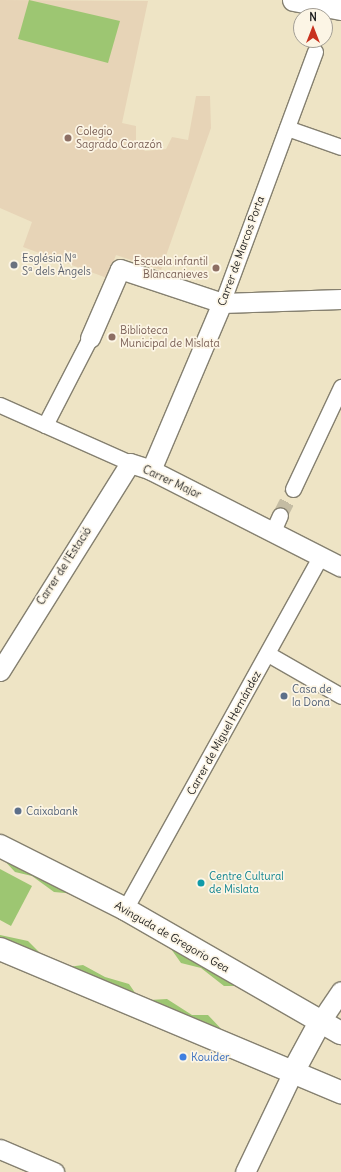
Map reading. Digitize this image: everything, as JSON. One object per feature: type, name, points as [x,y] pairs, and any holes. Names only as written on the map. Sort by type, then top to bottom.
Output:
[{"type":"street","points":[[294,0],[341,9]]},
{"type":"street","name":"Carrer de Marcos Porta","points":[[152,470],[222,303],[315,52]]},
{"type":"street","points":[[286,128],[341,147]]},
{"type":"street","points":[[46,425],[90,338],[120,269],[222,303],[341,299]]},
{"type":"street","points":[[293,489],[341,387]]},
{"type":"street","name":"Carrer Major","points":[[0,404],[130,463],[152,470],[276,523],[321,556],[341,566]]},
{"type":"street","name":"Carrer de l'Estació","points":[[0,671],[130,463]]},
{"type":"street","name":"Carrer de Miguel Hernández","points":[[125,909],[268,654],[321,556]]},
{"type":"street","points":[[268,654],[341,696]]},
{"type":"street","name":"Avinguda de Gregorio Gea","points":[[0,846],[125,909],[341,1033]]},
{"type":"street","points":[[0,949],[341,1092]]},
{"type":"street","points":[[245,1172],[293,1072],[320,1022],[341,991]]},
{"type":"street","points":[[0,1149],[54,1172]]},
{"type":"shaded area","name":"Colegio Sagrado Corazón","points":[[0,0],[148,1],[122,123],[136,126],[136,140],[145,151],[166,149],[172,137],[188,140],[196,96],[210,96],[211,128],[161,270],[116,255],[107,278],[23,247],[32,222],[0,208]]},
{"type":"green space","points":[[29,0],[120,21],[108,63],[18,39]]},
{"type":"green space","points":[[1,857],[76,894],[54,892],[32,876],[15,872]]},
{"type":"green space","points":[[0,869],[32,886],[11,926],[0,920]]},
{"type":"green space","points":[[0,935],[28,941],[45,958],[0,939]]},
{"type":"green space","points":[[169,946],[241,986],[224,986],[201,968],[181,963]]},
{"type":"green space","points":[[83,965],[105,977],[129,984],[138,997],[68,967]]},
{"type":"green space","points":[[167,999],[192,1015],[208,1015],[226,1034],[150,1000]]},
{"type":"tunnel","points":[[280,515],[293,489]]},
{"type":"place","name":"Colegio Sagrado Corazón","points":[[68,138]]},
{"type":"place","name":"Església Nª Sª dels Àngels","points":[[14,265]]},
{"type":"place","name":"Escuela infantil Blancanieves","points":[[216,268]]},
{"type":"place","name":"Biblioteca Municipal de Mislata","points":[[112,337]]},
{"type":"place","name":"Casa de la Dona","points":[[284,696]]},
{"type":"place","name":"Caixabank","points":[[18,811]]},
{"type":"place","name":"Centre Cultural de Mislata","points":[[201,883]]},
{"type":"place","name":"Kouider","points":[[183,1057]]}]
